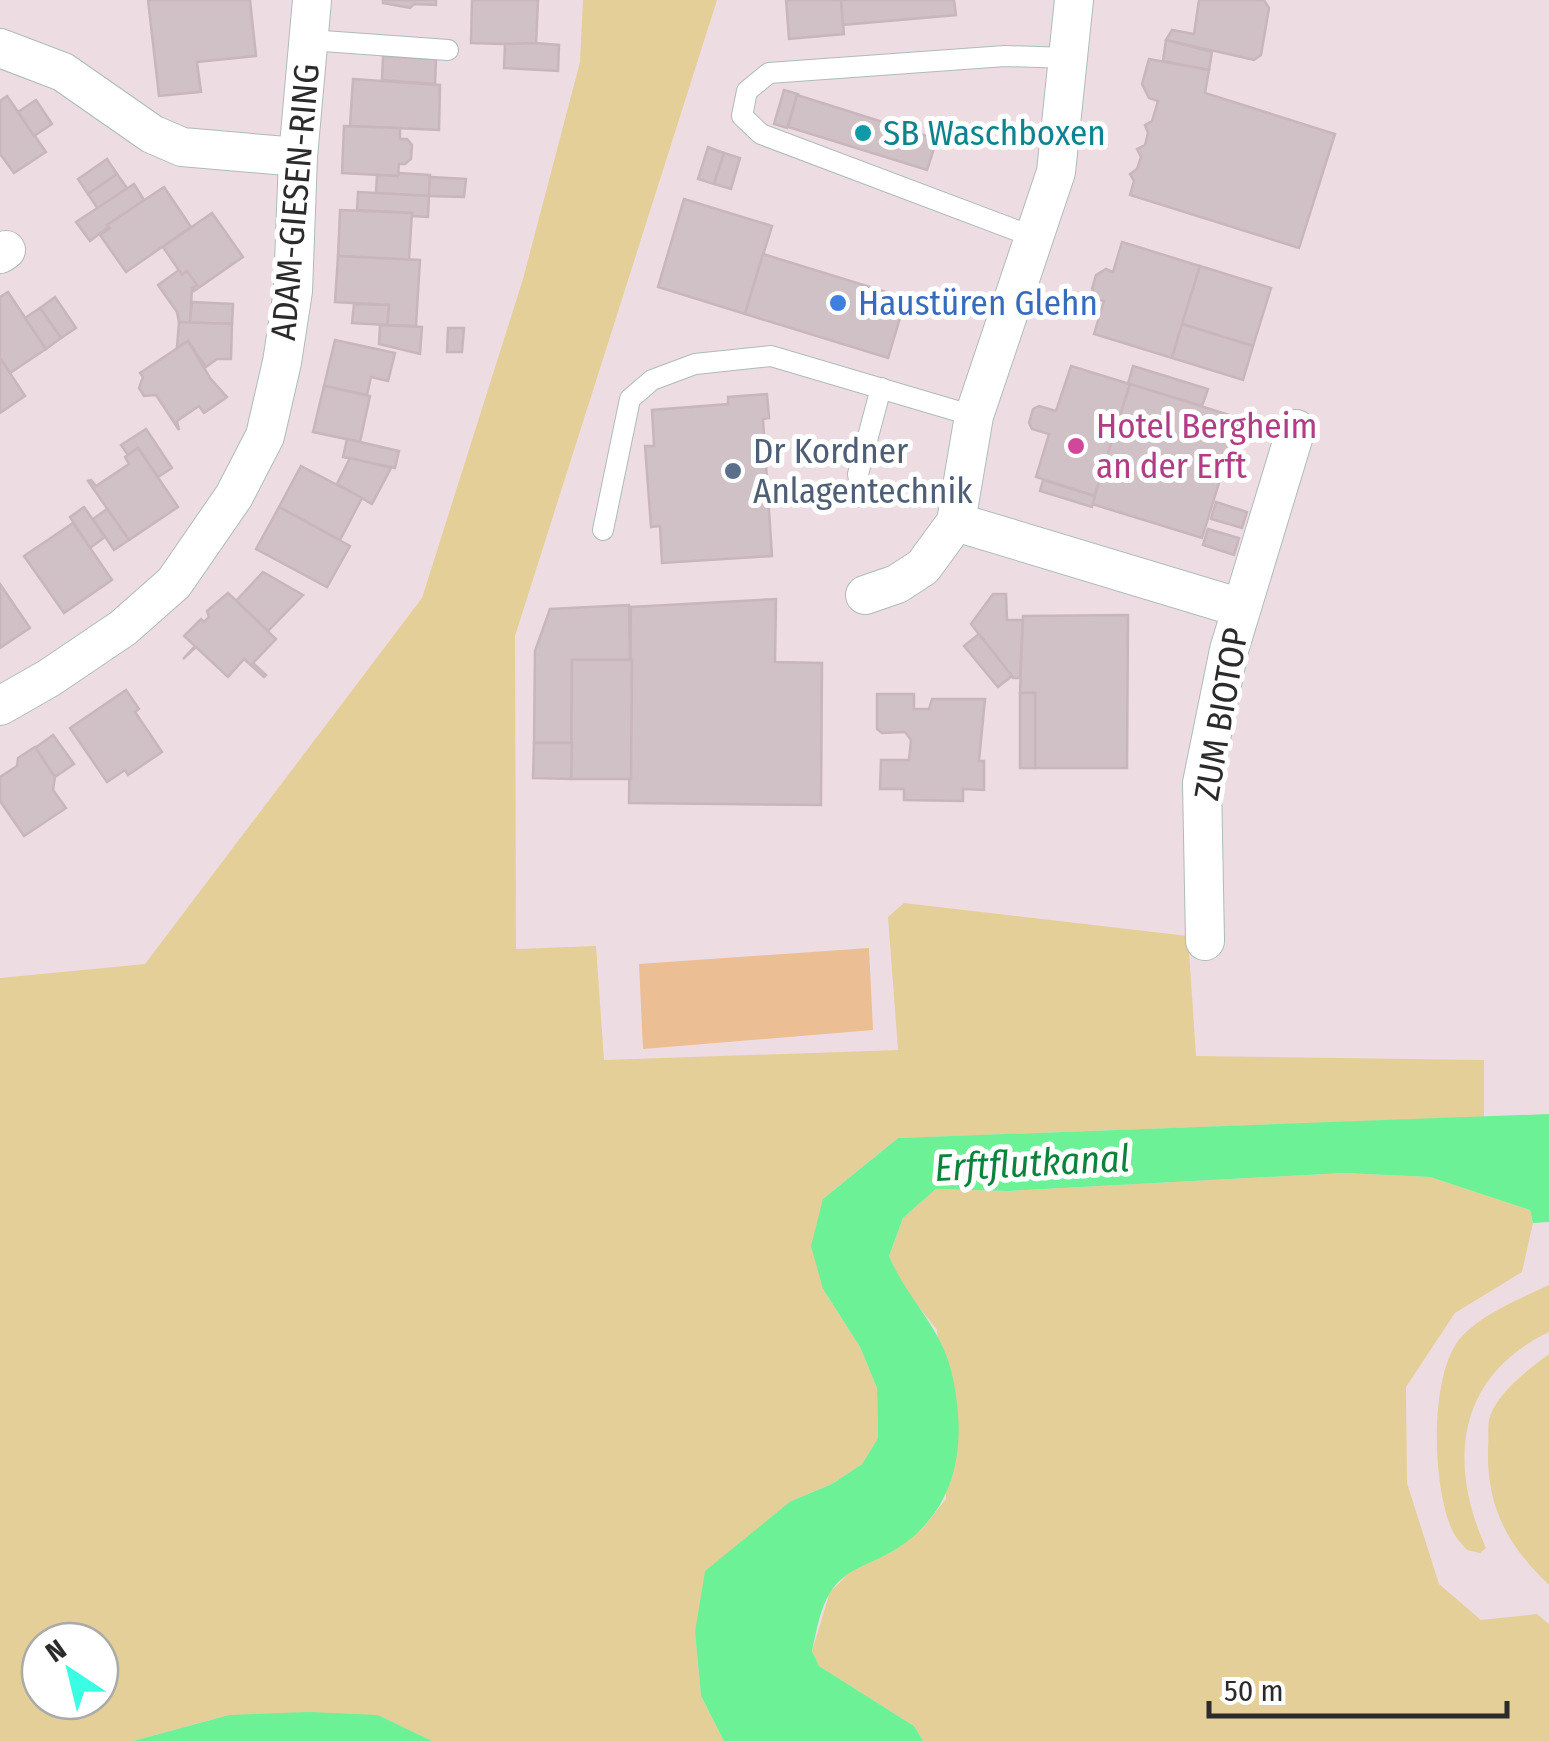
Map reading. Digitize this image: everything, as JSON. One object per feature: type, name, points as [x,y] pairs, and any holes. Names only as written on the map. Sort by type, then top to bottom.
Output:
[{"type":"street","name":"ADAM-GIESEN-RING","points":[[0,706],[122,628],[174,583],[234,496],[264,436],[282,362],[293,292],[298,157],[312,0]]},
{"type":"street","points":[[864,595],[896,584],[923,567],[956,522],[974,416],[1056,172],[1074,0]]},
{"type":"street","points":[[0,48],[63,72],[152,134],[182,147],[298,157]]},
{"type":"street","name":"ZUM BIOTOP","points":[[1206,941],[1202,784],[1240,608],[1296,429]]},
{"type":"street","name":"ZUM BIOTOP","points":[[956,522],[1240,608]]},
{"type":"lane","points":[[308,40],[448,50]]},
{"type":"lane","points":[[1034,237],[761,134],[742,116],[748,91],[768,73],[1005,56],[1068,58]]},
{"type":"lane","points":[[603,530],[630,400],[652,380],[696,364],[771,356],[974,416]]},
{"type":"lane","points":[[862,497],[858,474],[881,388]]},
{"type":"shaded area","points":[[583,0],[717,0],[515,636],[516,949],[596,946],[604,1060],[898,1050],[888,917],[904,903],[1188,936],[1196,1056],[1484,1060],[1484,1117],[898,1138],[823,1199],[823,1289],[860,1347],[877,1388],[878,1438],[862,1464],[832,1484],[791,1501],[695,1632],[701,1696],[724,1741],[432,1741],[378,1715],[229,1715],[133,1741],[0,1741],[0,978],[145,964],[422,598],[523,279],[580,62]]},
{"type":"shaded area","points":[[869,948],[873,1030],[643,1049],[639,964]]},
{"type":"shaded area","points":[[1344,1173],[1430,1177],[1530,1210],[1533,1223],[1522,1272],[1455,1313],[1406,1387],[1407,1483],[1439,1584],[1481,1620],[1537,1614],[1549,1624],[1549,1741],[923,1741],[914,1726],[819,1666],[812,1651],[830,1592],[852,1570],[893,1551],[923,1528],[946,1499],[937,1330],[900,1283],[889,1256],[903,1218],[936,1189],[1008,1191]]},
{"type":"shaded area","points":[[1549,1285],[1549,1332],[1518,1350],[1495,1372],[1478,1397],[1468,1424],[1466,1484],[1486,1548],[1480,1553],[1467,1550],[1453,1532],[1441,1488],[1437,1431],[1443,1376],[1451,1353],[1471,1327]]},
{"type":"shaded area","points":[[1549,1354],[1549,1585],[1521,1555],[1502,1523],[1491,1488],[1488,1447],[1489,1419],[1500,1398]]},
{"type":"water","name":"Erftflutkanal","points":[[1549,1114],[1549,1222],[1533,1223],[1530,1210],[1430,1177],[1344,1173],[1008,1191],[936,1189],[903,1218],[889,1256],[939,1339],[951,1370],[959,1422],[954,1472],[933,1516],[915,1535],[836,1585],[824,1606],[812,1651],[819,1666],[914,1726],[923,1741],[724,1741],[701,1696],[695,1632],[705,1571],[791,1501],[832,1484],[862,1464],[878,1438],[877,1388],[860,1347],[823,1289],[811,1246],[823,1199],[898,1138]]},
{"type":"water","points":[[229,1715],[378,1715],[432,1741],[133,1741]]},
{"type":"building","points":[[148,0],[250,0],[256,56],[197,62],[201,92],[159,96]]},
{"type":"building","points":[[383,0],[436,0],[436,5],[414,4],[410,8]]},
{"type":"building","points":[[472,0],[538,0],[536,45],[471,43]]},
{"type":"building","points":[[786,0],[841,0],[844,34],[789,39]]},
{"type":"building","points":[[841,0],[954,0],[956,15],[843,25]]},
{"type":"building","points":[[1199,0],[1264,0],[1269,8],[1261,55],[1254,60],[1166,40],[1172,30],[1194,34]]},
{"type":"building","points":[[1166,40],[1212,52],[1209,70],[1163,61]]},
{"type":"building","points":[[505,44],[559,45],[558,71],[504,68]]},
{"type":"building","points":[[383,56],[436,59],[435,84],[382,80]]},
{"type":"building","points":[[1149,59],[1209,70],[1205,93],[1335,134],[1299,248],[1130,195],[1134,181],[1130,174],[1137,169],[1141,157],[1137,149],[1145,145],[1145,125],[1152,121],[1158,101],[1149,98],[1142,84]]},
{"type":"building","points":[[353,79],[440,85],[439,130],[350,126]]},
{"type":"building","points":[[784,90],[798,94],[787,128],[774,124]]},
{"type":"building","name":"SB Waschboxen","points":[[797,95],[937,139],[927,170],[788,127]]},
{"type":"building","points":[[7,96],[46,152],[14,173],[0,154],[0,101]]},
{"type":"building","points":[[36,100],[52,124],[34,136],[18,112]]},
{"type":"building","points":[[344,126],[400,128],[400,139],[407,139],[412,145],[411,159],[399,164],[398,176],[342,173]]},
{"type":"building","points":[[708,147],[724,153],[714,184],[698,179]]},
{"type":"building","points":[[724,153],[740,158],[731,189],[714,184]]},
{"type":"building","points":[[107,159],[117,174],[88,194],[78,179]]},
{"type":"building","points":[[117,174],[127,188],[98,209],[88,194]]},
{"type":"building","points":[[377,175],[430,175],[429,196],[376,193]]},
{"type":"building","points":[[430,177],[466,179],[464,197],[429,196]]},
{"type":"building","points":[[134,184],[144,200],[90,241],[76,222]]},
{"type":"building","points":[[164,187],[191,227],[126,272],[100,235],[110,228],[107,225]]},
{"type":"building","points":[[358,192],[429,196],[428,217],[357,210]]},
{"type":"building","points":[[684,199],[772,226],[745,314],[658,287]]},
{"type":"building","points":[[340,210],[412,213],[409,260],[338,256]]},
{"type":"building","points":[[212,213],[243,257],[194,291],[192,288],[197,285],[187,271],[182,275],[163,247]]},
{"type":"building","points":[[1122,242],[1200,266],[1172,358],[1094,334],[1104,301],[1097,299],[1092,289],[1096,275],[1106,269],[1113,272]]},
{"type":"building","points":[[763,254],[906,298],[888,358],[745,314]]},
{"type":"building","points":[[338,256],[420,260],[416,326],[387,325],[389,305],[335,302]]},
{"type":"building","points":[[1200,266],[1271,288],[1253,346],[1182,324]]},
{"type":"building","points":[[179,270],[182,275],[187,271],[197,285],[192,288],[190,323],[179,322],[177,312],[158,285]]},
{"type":"building","points":[[8,292],[46,349],[10,373],[0,358],[0,297]]},
{"type":"building","points":[[55,297],[76,328],[61,338],[40,308]]},
{"type":"building","points":[[192,302],[233,304],[232,324],[190,323]]},
{"type":"building","points":[[354,304],[389,305],[387,325],[352,323]]},
{"type":"building","points":[[40,308],[61,338],[46,349],[25,318]]},
{"type":"building","points":[[179,322],[232,324],[231,359],[217,359],[206,367],[188,341],[177,347]]},
{"type":"building","points":[[1182,324],[1253,346],[1243,380],[1172,358]]},
{"type":"building","points":[[380,325],[422,327],[420,354],[379,344]]},
{"type":"building","points":[[448,328],[464,328],[462,352],[447,352]]},
{"type":"building","points":[[335,340],[395,353],[388,381],[371,377],[367,395],[324,386]]},
{"type":"building","points":[[188,341],[210,378],[227,397],[204,413],[199,406],[177,421],[179,430],[156,395],[144,396],[139,388],[143,377],[140,373]]},
{"type":"building","points":[[0,358],[25,396],[0,413]]},
{"type":"building","points":[[1071,366],[1130,384],[1095,496],[1036,477],[1049,434],[1032,429],[1029,423],[1033,409],[1039,406],[1056,411]]},
{"type":"building","points":[[1133,366],[1208,389],[1202,406],[1128,384]]},
{"type":"building","points":[[1130,384],[1239,418],[1202,538],[1092,504]]},
{"type":"building","points":[[324,386],[370,396],[360,442],[313,432]]},
{"type":"building","points":[[767,394],[769,418],[763,419],[772,556],[662,563],[660,526],[651,527],[645,446],[654,446],[652,410],[728,404],[728,397]]},
{"type":"building","points":[[146,429],[172,468],[158,477],[138,448],[128,455],[121,445]]},
{"type":"building","points":[[347,439],[399,451],[395,468],[343,457]]},
{"type":"building","points":[[138,448],[178,507],[129,540],[88,481],[96,486],[129,464],[125,457]]},
{"type":"building","points":[[350,458],[391,468],[372,504],[337,484]]},
{"type":"building","points":[[301,466],[362,498],[340,540],[279,507]]},
{"type":"building","points":[[1043,480],[1095,496],[1092,507],[1040,491]]},
{"type":"building","points":[[1216,502],[1247,512],[1242,528],[1211,519]]},
{"type":"building","points":[[84,507],[105,537],[90,548],[70,517]]},
{"type":"building","points":[[279,507],[350,546],[327,587],[256,549]]},
{"type":"building","points":[[107,509],[129,540],[114,550],[93,519]]},
{"type":"building","points":[[73,523],[112,580],[64,613],[24,556]]},
{"type":"building","points":[[1208,529],[1239,538],[1234,555],[1203,545]]},
{"type":"building","points":[[263,572],[303,595],[268,631],[236,601]]},
{"type":"building","points":[[0,584],[30,628],[0,648]]},
{"type":"building","points":[[228,593],[276,639],[253,663],[264,677],[244,659],[228,677],[196,647],[183,659],[195,646],[184,636],[201,619],[204,622],[209,617],[207,611]]},
{"type":"building","points":[[993,594],[1006,594],[1007,620],[1023,620],[1020,678],[1013,678],[971,624]]},
{"type":"building","points":[[776,599],[775,662],[822,663],[821,805],[629,803],[631,607]]},
{"type":"building","points":[[629,605],[630,660],[572,660],[572,743],[534,743],[535,651],[550,609]]},
{"type":"building","points":[[1128,615],[1127,768],[1035,768],[1035,693],[1020,693],[1023,616]]},
{"type":"building","points":[[979,634],[1012,676],[998,687],[964,646]]},
{"type":"building","points":[[572,660],[632,660],[631,779],[571,779]]},
{"type":"building","points":[[126,690],[139,709],[135,712],[162,752],[128,775],[125,770],[107,782],[70,728]]},
{"type":"building","points":[[1020,693],[1035,693],[1035,768],[1020,768]]},
{"type":"building","points":[[877,694],[914,694],[914,709],[929,709],[932,699],[985,699],[979,761],[984,761],[984,790],[963,789],[963,801],[904,800],[904,789],[880,789],[881,760],[909,760],[911,740],[905,732],[882,733],[877,729]]},
{"type":"building","points":[[53,735],[74,764],[55,777],[35,748]]},
{"type":"building","points":[[534,743],[572,743],[571,779],[533,778]]},
{"type":"building","points":[[35,747],[55,777],[53,790],[66,808],[24,836],[0,801],[0,777]]},
{"type":"place","name":"SB Waschboxen","points":[[863,133]]},
{"type":"place","name":"Haustüren Glehn","points":[[838,303]]},
{"type":"place","name":"Hotel Bergheim an der Erft","points":[[1076,446]]},
{"type":"place","name":"Dr Kordner Anlagentechnik","points":[[733,471]]}]
